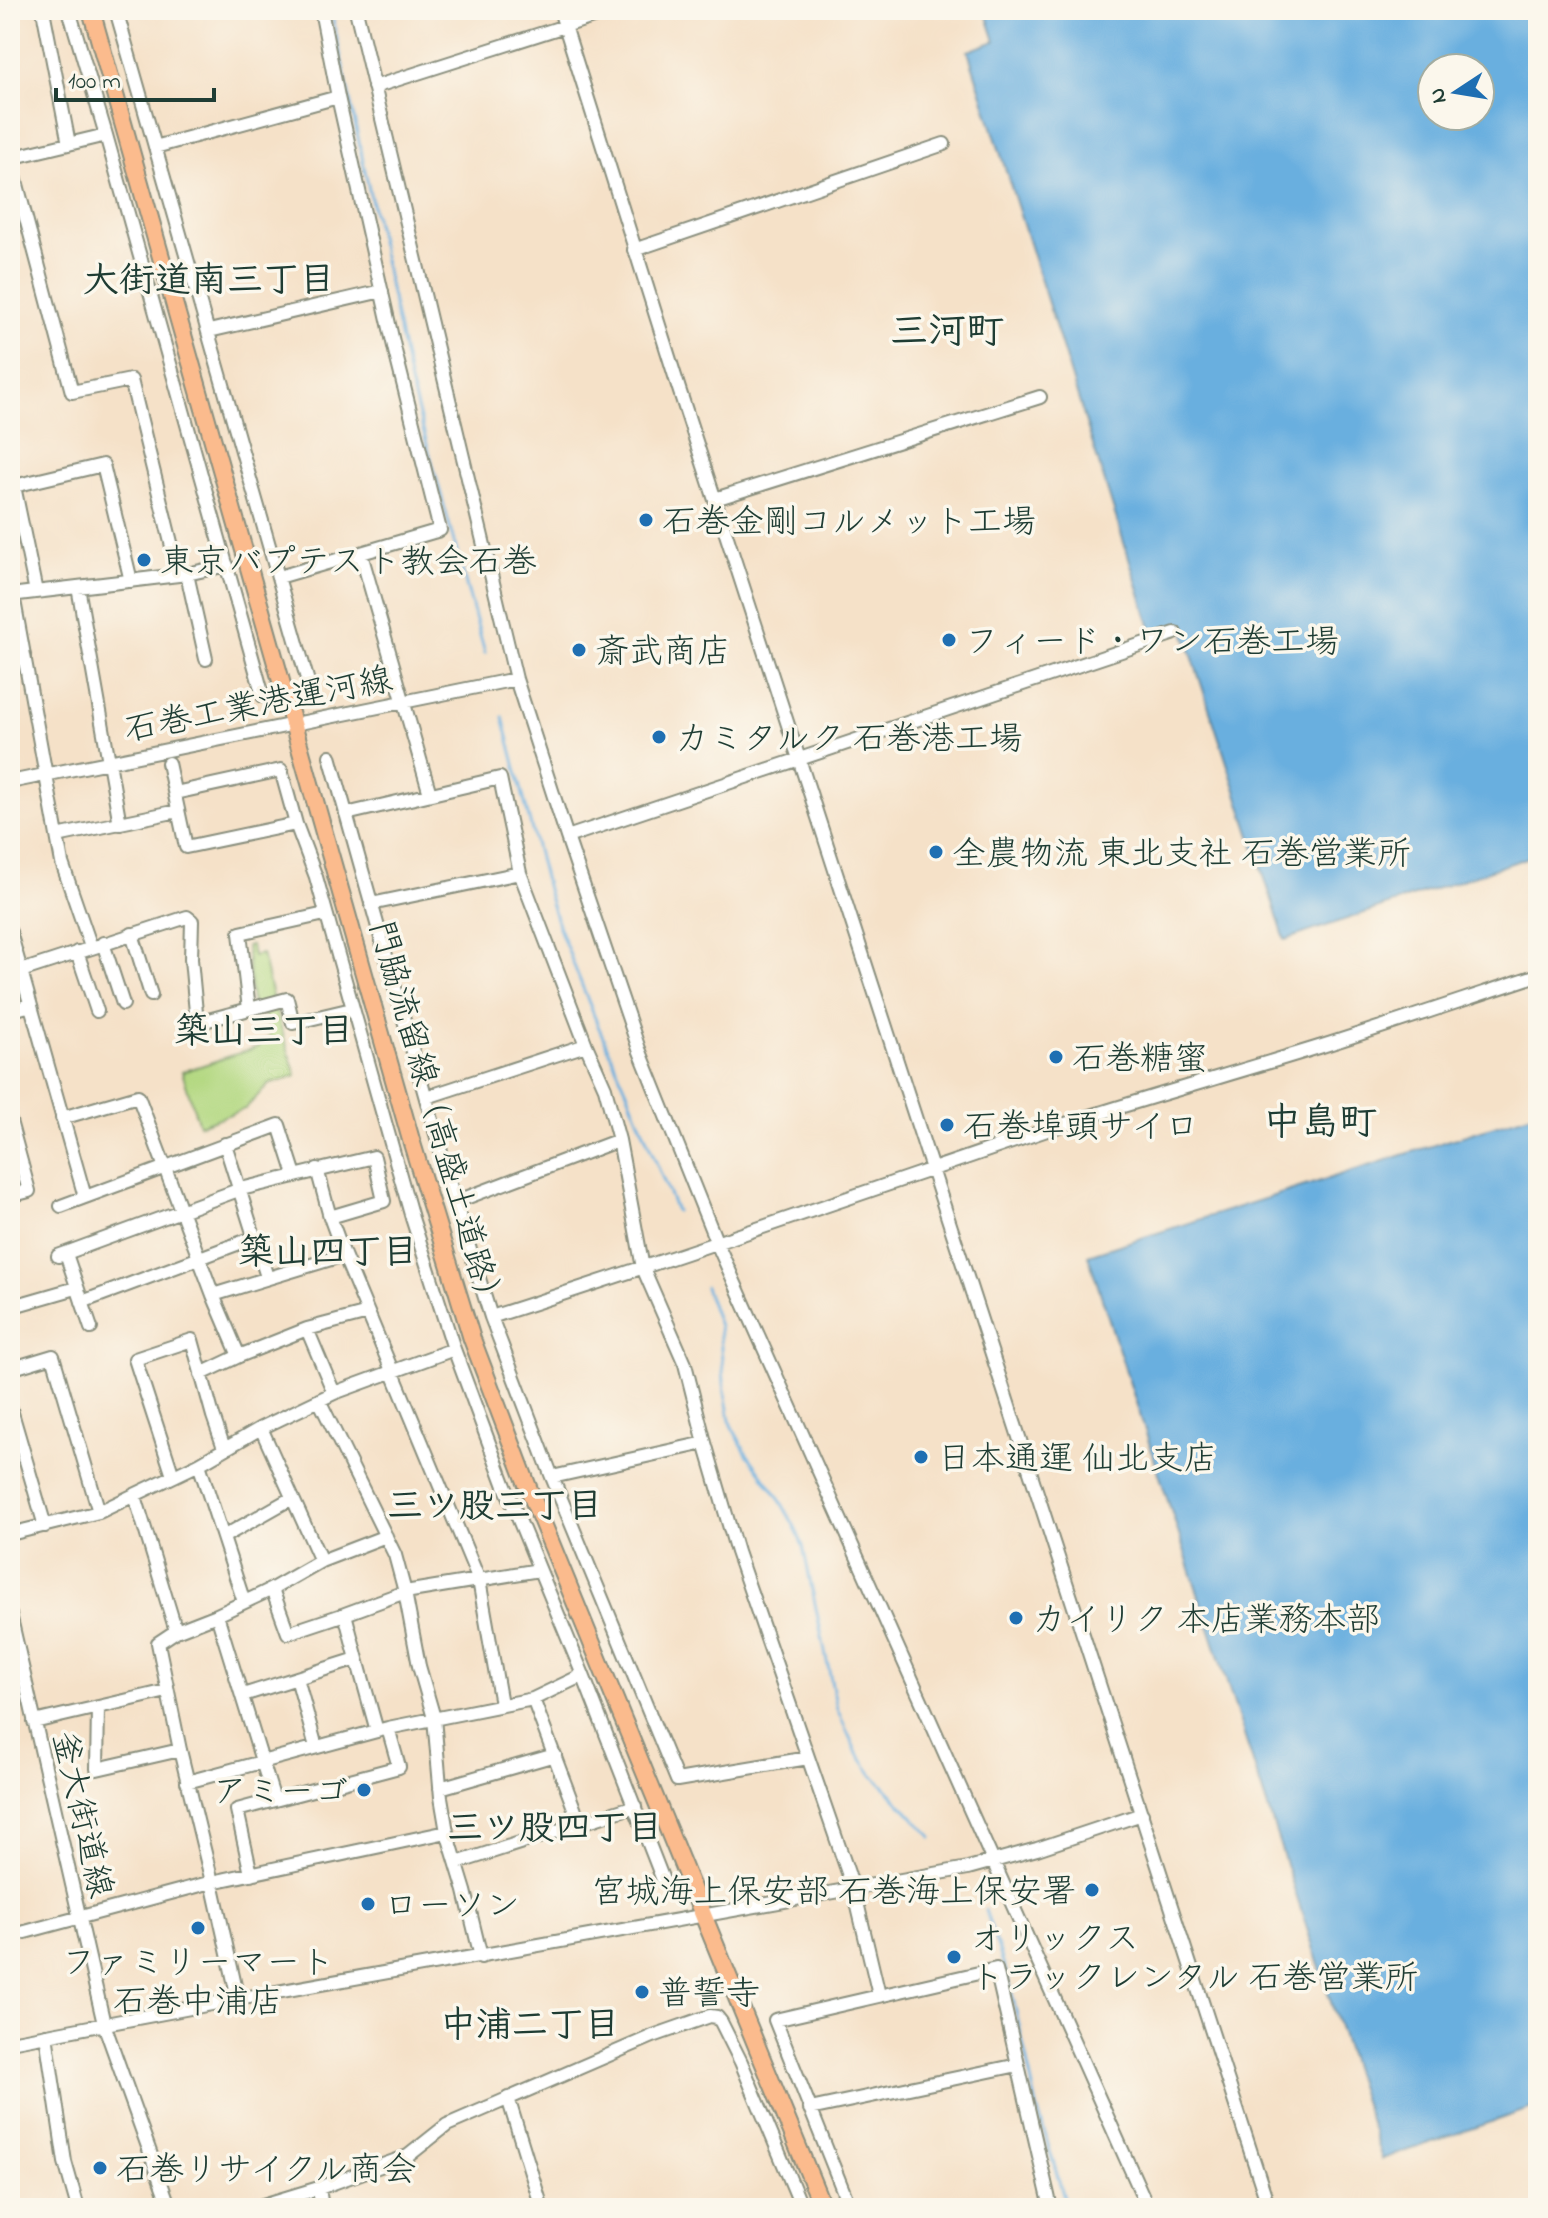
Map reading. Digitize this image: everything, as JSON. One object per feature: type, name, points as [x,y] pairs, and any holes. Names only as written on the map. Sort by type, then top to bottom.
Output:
[{"type":"main road","name":"門脇流留線（高盛土道路）","points":[[91,10],[411,1140],[472,1339],[523,1473],[823,2208]]},
{"type":"street","points":[[43,10],[69,144]]},
{"type":"street","points":[[69,10],[263,696]]},
{"type":"street","points":[[116,10],[310,689]]},
{"type":"street","points":[[279,577],[440,530],[382,291],[321,10]]},
{"type":"street","points":[[356,10],[516,679],[639,1049],[716,1241],[1148,2208]]},
{"type":"street","points":[[560,10],[634,250],[1269,2208]]},
{"type":"street","points":[[374,87],[615,10]]},
{"type":"street","points":[[155,147],[338,97]]},
{"type":"street","points":[[106,135],[10,158],[72,392],[131,380],[206,659]]},
{"type":"street","points":[[634,250],[944,144]]},
{"type":"street","points":[[209,331],[382,291]]},
{"type":"street","points":[[715,499],[1040,397]]},
{"type":"street","points":[[36,592],[14,486],[103,465],[131,581]]},
{"type":"street","points":[[361,554],[430,794]]},
{"type":"street","points":[[123,1004],[62,863],[11,595],[183,575],[227,565]]},
{"type":"street","points":[[78,587],[120,824]]},
{"type":"street","points":[[567,837],[1175,633]]},
{"type":"street","name":"石巻工業港運河線","points":[[10,782],[516,679]]},
{"type":"street","points":[[330,756],[455,1202],[491,1317],[552,1477],[677,1780],[808,1758]]},
{"type":"street","points":[[168,763],[186,847],[296,824]]},
{"type":"street","points":[[175,793],[281,770],[296,824],[316,877],[412,1218],[454,1349],[505,1486],[663,1880]]},
{"type":"street","points":[[346,814],[500,778],[520,873],[605,1088],[619,1140],[643,1268],[685,1364],[737,1552],[854,1890],[879,1995]]},
{"type":"street","points":[[57,836],[178,811]]},
{"type":"street","points":[[371,904],[520,873]]},
{"type":"street","points":[[249,1009],[240,933],[325,914]]},
{"type":"street","points":[[21,971],[187,917],[192,921],[191,959],[197,1023],[287,999],[293,1023],[352,1009]]},
{"type":"street","points":[[10,932],[85,1197]]},
{"type":"street","points":[[132,934],[151,995]]},
{"type":"street","points":[[77,952],[97,1011]]},
{"type":"street","points":[[491,1317],[1050,1130],[1320,1047],[1538,975]]},
{"type":"street","points":[[10,1011],[30,1005]]},
{"type":"street","points":[[427,1097],[586,1045]]},
{"type":"street","points":[[62,1118],[138,1096],[239,1356]]},
{"type":"street","points":[[10,1121],[29,1191],[10,1196]]},
{"type":"street","points":[[61,1206],[279,1125],[295,1175]]},
{"type":"street","points":[[455,1202],[619,1140]]},
{"type":"street","points":[[225,1144],[267,1277]]},
{"type":"street","points":[[91,1328],[62,1255],[241,1189],[374,1157],[384,1201],[330,1217]]},
{"type":"street","points":[[317,1169],[344,1255],[479,1580],[501,1704]]},
{"type":"street","points":[[82,1302],[253,1238]]},
{"type":"street","points":[[213,1295],[344,1255]]},
{"type":"street","points":[[10,1307],[76,1288]]},
{"type":"street","points":[[201,1374],[307,1329],[368,1313]]},
{"type":"street","points":[[307,1329],[334,1393]]},
{"type":"street","points":[[173,1476],[135,1359],[192,1340],[224,1448]]},
{"type":"street","points":[[10,1534],[99,1512],[334,1393],[454,1349]]},
{"type":"street","points":[[10,1369],[53,1356],[99,1512]]},
{"type":"street","points":[[319,1400],[395,1555],[419,1666],[434,1718],[447,1832],[481,1957]]},
{"type":"street","points":[[10,1406],[45,1526]]},
{"type":"street","points":[[261,1428],[321,1561]]},
{"type":"street","points":[[552,1477],[705,1443]]},
{"type":"street","points":[[199,1464],[244,1602]]},
{"type":"street","points":[[135,1496],[176,1631]]},
{"type":"street","points":[[223,1537],[292,1498]]},
{"type":"street","points":[[238,1999],[158,1643],[176,1631],[272,1589],[321,1561],[386,1536]]},
{"type":"street","points":[[272,1589],[288,1633],[405,1592],[539,1570]]},
{"type":"street","name":"釜大街道線","points":[[10,1614],[104,2024],[170,2208]]},
{"type":"street","points":[[251,1874],[237,1810],[399,1767],[357,1659],[345,1614]]},
{"type":"street","points":[[217,1615],[274,1800]]},
{"type":"street","points":[[243,1695],[357,1659]]},
{"type":"street","points":[[187,1782],[382,1729],[533,1699],[583,1675]]},
{"type":"street","points":[[297,1678],[316,1747]]},
{"type":"street","points":[[34,1722],[167,1691]]},
{"type":"street","points":[[533,1699],[580,1824]]},
{"type":"street","points":[[98,1707],[97,1769],[180,1750]]},
{"type":"street","points":[[440,1788],[555,1755]]},
{"type":"street","points":[[457,1863],[635,1806]]},
{"type":"street","points":[[10,2042],[968,1868],[1142,1814]]},
{"type":"street","points":[[10,1936],[212,1882],[447,1832]]},
{"type":"street","points":[[850,2208],[775,2020],[996,1969],[1051,2208]]},
{"type":"street","points":[[253,2208],[408,2156],[447,2125],[653,2036],[710,2016],[717,2017],[721,2022],[741,2062],[802,2208]]},
{"type":"street","points":[[46,2035],[65,2162],[78,2208]]},
{"type":"street","points":[[810,2109],[1018,2065]]},
{"type":"street","points":[[508,2098],[542,2208]]},
{"type":"street","points":[[319,2188],[322,2208]]},
{"type":"green space","points":[[251,945],[253,956],[262,954],[296,1076],[269,1084],[245,1109],[199,1125],[182,1072],[258,1047],[270,1035],[263,1010],[253,1012],[246,946]]},
{"type":"water","points":[[985,10],[1538,10],[1538,854],[1285,940],[1182,625],[1153,634],[968,51],[995,41]]},
{"type":"water","points":[[1538,1112],[1538,2106],[1382,2159],[1088,1255]]},
{"type":"waterway","points":[[331,10],[410,383],[485,653]]},
{"type":"waterway","points":[[503,717],[559,928],[676,1211]]},
{"type":"waterway","points":[[705,1287],[719,1326],[731,1425],[747,1454],[777,1495],[803,1546],[837,1709],[856,1751],[873,1775],[932,1837]]},
{"type":"waterway","points":[[985,1910],[1009,1980],[1038,2111],[1067,2208]]},
{"type":"place","name":"石巻金剛コルメット工場","points":[[646,520]]},
{"type":"place","name":"東京バプテスト教会石巻","points":[[144,560]]},
{"type":"place","name":"フィード・ワン石巻工場","points":[[949,640]]},
{"type":"place","name":"斎武商店","points":[[579,650]]},
{"type":"place","name":"カミタルク 石巻港工場","points":[[659,737]]},
{"type":"place","name":"全農物流 東北支社 石巻営業所","points":[[936,852]]},
{"type":"place","name":"石巻糖蜜","points":[[1056,1057]]},
{"type":"place","name":"石巻埠頭サイロ","points":[[947,1125]]},
{"type":"place","name":"日本通運 仙北支店","points":[[921,1457]]},
{"type":"place","name":"カイリク 本店業務本部","points":[[1016,1618]]},
{"type":"place","name":"アミーゴ","points":[[364,1790]]},
{"type":"place","name":"宮城海上保安部 石巻海上保安署","points":[[1092,1890]]},
{"type":"place","name":"ローソン","points":[[368,1904]]},
{"type":"place","name":"ファミリーマート 石巻中浦店","points":[[198,1928]]},
{"type":"place","name":"オリックス トラックレンタル 石巻営業所","points":[[954,1957]]},
{"type":"place","name":"普誓寺","points":[[642,1992]]},
{"type":"place","name":"石巻リサイクル商会","points":[[100,2168]]},
{"type":"district","name":"大街道南三丁目","points":[[209,278]]},
{"type":"district","name":"三河町","points":[[947,330]]},
{"type":"district","name":"築山三丁目","points":[[264,1029]]},
{"type":"district","name":"中島町","points":[[1320,1121]]},
{"type":"district","name":"築山四丁目","points":[[328,1250]]},
{"type":"district","name":"三ツ股三丁目","points":[[495,1504]]},
{"type":"district","name":"三ツ股四丁目","points":[[555,1826]]},
{"type":"district","name":"中浦二丁目","points":[[530,2023]]}]
